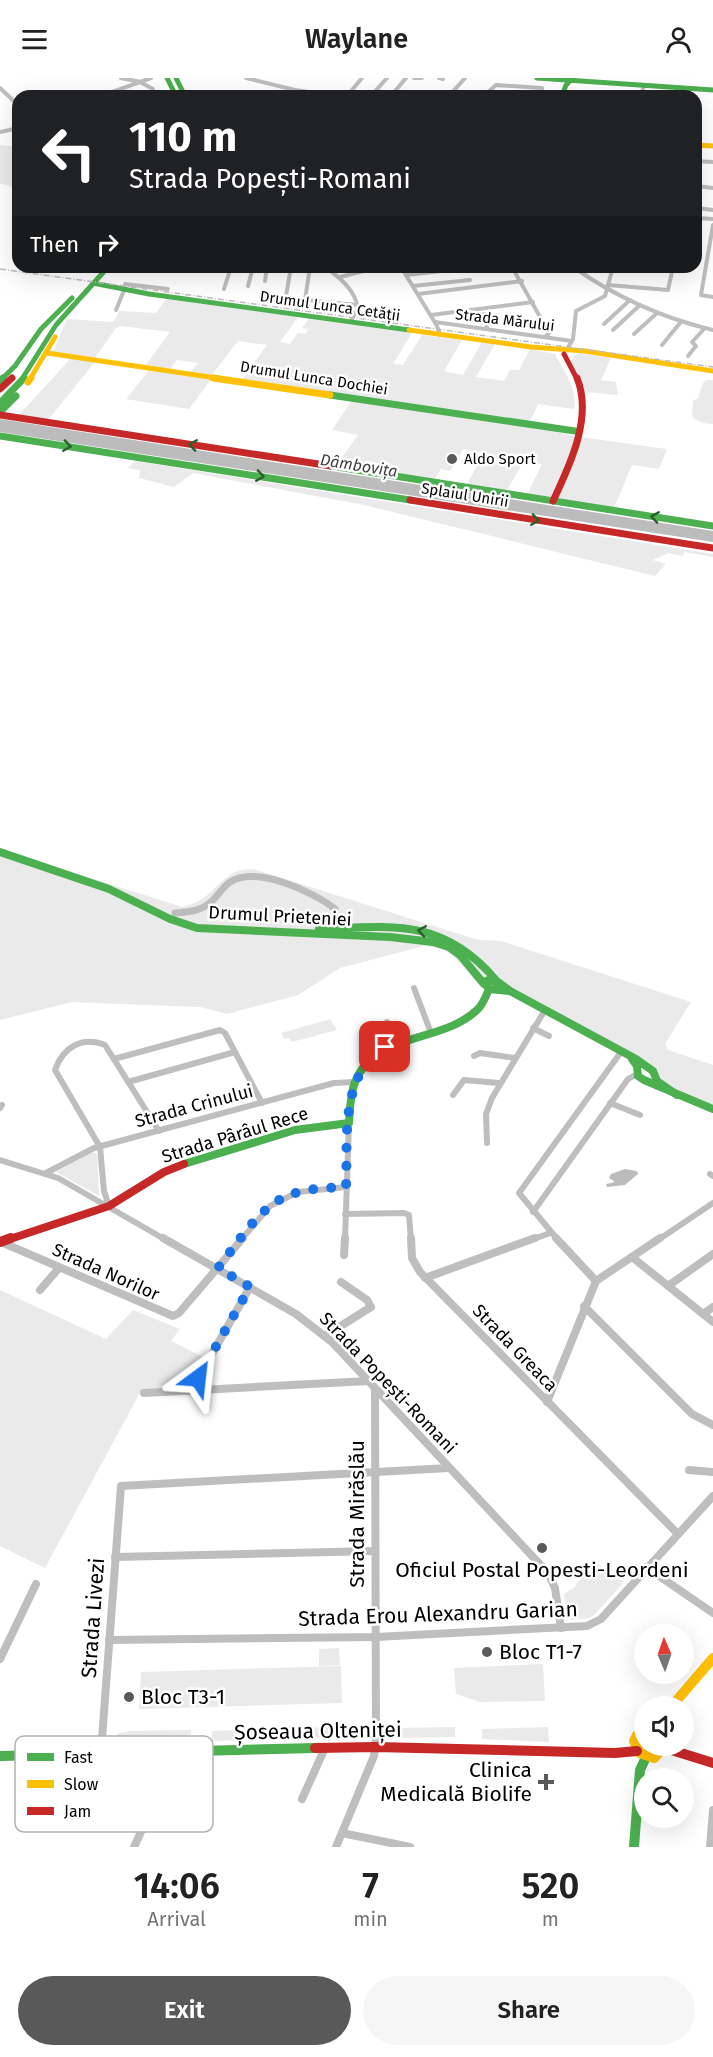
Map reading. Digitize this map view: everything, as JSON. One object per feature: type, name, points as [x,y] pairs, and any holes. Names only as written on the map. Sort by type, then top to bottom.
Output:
[{"type":"main road","points":[[537,78],[713,90]]},
{"type":"main road","points":[[600,78],[713,85]]},
{"type":"main road","points":[[0,389],[21,368],[95,273]]},
{"type":"main road","points":[[0,381],[15,366],[39,331],[57,319],[102,273]]},
{"type":"main road","name":"Drumul Lunca Cetății","points":[[94,281],[125,286],[149,294],[531,347],[589,352],[713,371]]},
{"type":"main road","points":[[3,403],[30,381],[48,353],[57,319]]},
{"type":"main road","points":[[0,413],[3,403],[28,373],[57,319]]},
{"type":"main road","points":[[553,501],[560,487],[581,411],[582,394],[567,351]]},
{"type":"main road","name":"Drumul Lunca Dochiei","points":[[48,353],[575,431]]},
{"type":"main road","points":[[3,403],[8,411],[20,418]]},
{"type":"main road","name":"Splaiul Unirii","points":[[0,413],[20,418],[713,526]]},
{"type":"main road","name":"Splaiul Unirii","points":[[3,437],[713,548]]},
{"type":"main road","name":"Drumul Prieteniei","points":[[0,852],[109,889],[183,925],[211,930],[390,937],[432,942],[449,947],[493,985]]},
{"type":"main road","points":[[256,932],[312,929],[423,930],[458,942],[489,970],[493,985],[482,1006],[472,1017],[457,1025],[385,1047],[364,1065],[355,1082],[349,1123]]},
{"type":"main road","points":[[493,985],[510,991],[623,1053],[651,1072],[677,1095]]},
{"type":"main road","points":[[623,1053],[635,1063],[639,1075],[677,1095],[713,1109]]},
{"type":"main road","points":[[639,1075],[649,1079],[651,1072]]},
{"type":"main road","name":"Strada Pârâul Rece","points":[[0,1242],[109,1206],[164,1172],[186,1163],[295,1130],[349,1123]]},
{"type":"main road","points":[[680,1696],[713,1658]]},
{"type":"main road","name":"Șoseaua Olteniței","points":[[213,1750],[376,1747],[615,1753],[634,1751]]},
{"type":"main road","name":"Șoseaua Olteniței","points":[[0,1756],[15,1755]]},
{"type":"main road","points":[[634,1847],[640,1770],[646,1757],[658,1756]]},
{"type":"main road","points":[[692,1756],[713,1763]]},
{"type":"street","points":[[121,78],[141,82],[153,88]]},
{"type":"street","points":[[118,90],[151,78]]},
{"type":"street","points":[[246,78],[295,90]]},
{"type":"street","points":[[352,90],[362,78]]},
{"type":"street","points":[[376,90],[387,78]]},
{"type":"street","points":[[396,90],[406,78]]},
{"type":"street","points":[[414,78],[422,78]]},
{"type":"street","points":[[454,90],[465,78]]},
{"type":"street","points":[[492,90],[496,85],[542,88],[542,90]]},
{"type":"street","points":[[643,90],[644,86]]},
{"type":"street","points":[[0,88],[12,99]]},
{"type":"street","points":[[713,225],[701,295],[713,297]]},
{"type":"street","points":[[224,289],[229,273]]},
{"type":"street","points":[[248,286],[251,273]]},
{"type":"street","points":[[265,280],[266,273]]},
{"type":"street","points":[[286,296],[290,273]]},
{"type":"street","points":[[309,273],[304,300],[357,305]]},
{"type":"street","points":[[333,273],[340,278],[357,305],[357,311],[350,322]]},
{"type":"street","points":[[340,278],[358,273]]},
{"type":"street","points":[[406,275],[424,273]]},
{"type":"street","points":[[516,273],[549,333],[545,337]]},
{"type":"street","points":[[584,273],[656,314],[680,323],[713,330]]},
{"type":"street","points":[[567,351],[576,311],[602,299],[612,273]]},
{"type":"street","points":[[608,287],[668,290],[672,273]]},
{"type":"street","name":"Strada Mărului","points":[[406,275],[440,334]]},
{"type":"street","points":[[413,286],[470,280]]},
{"type":"street","name":"Strada Mărului","points":[[418,294],[522,281]]},
{"type":"street","points":[[116,310],[125,286],[168,289]]},
{"type":"street","points":[[604,324],[630,300]]},
{"type":"street","points":[[431,315],[533,302]]},
{"type":"street","points":[[614,330],[640,305]]},
{"type":"street","points":[[484,314],[487,328]]},
{"type":"street","points":[[634,334],[656,314]]},
{"type":"street","name":"Strada Mărului","points":[[435,322],[545,337],[567,351]]},
{"type":"street","points":[[662,345],[680,323]]},
{"type":"street","points":[[688,356],[696,346],[692,342],[705,328]]},
{"type":"street","points":[[414,988],[431,1032]]},
{"type":"street","points":[[487,1143],[486,1114],[500,1083],[545,1010]]},
{"type":"street","points":[[385,1047],[387,1022]]},
{"type":"street","points":[[533,1028],[549,1036]]},
{"type":"street","points":[[114,1059],[216,1030],[223,1031],[262,1103]]},
{"type":"street","points":[[109,1206],[104,1191],[100,1147],[55,1070],[70,1045],[96,1042],[105,1045],[159,1131]]},
{"type":"street","points":[[128,1082],[235,1052]]},
{"type":"street","points":[[474,1056],[480,1053],[515,1058]]},
{"type":"street","points":[[596,1281],[550,1233],[519,1192],[623,1053]]},
{"type":"street","points":[[533,1212],[628,1078],[639,1075]]},
{"type":"street","points":[[453,1095],[464,1080],[500,1083]]},
{"type":"street","name":"Strada Crinului","points":[[46,1173],[84,1152],[100,1147],[334,1083],[355,1082]]},
{"type":"street","points":[[610,1103],[640,1115]]},
{"type":"street","points":[[344,1255],[349,1123]]},
{"type":"street","name":"Strada Popești-Romani","points":[[0,1160],[46,1173],[109,1206],[308,1321],[325,1336],[551,1577],[555,1588],[561,1628]]},
{"type":"street","points":[[218,1268],[263,1213],[279,1200],[308,1190],[346,1187]]},
{"type":"street","points":[[547,1402],[596,1281],[713,1203]]},
{"type":"street","name":"Strada Greaca","points":[[345,1214],[404,1213],[409,1215],[412,1258],[425,1278],[677,1533]]},
{"type":"street","points":[[425,1278],[550,1233]]},
{"type":"street","name":"Strada Norilor","points":[[0,1242],[173,1316],[179,1313],[218,1268]]},
{"type":"street","points":[[668,1286],[713,1254]]},
{"type":"street","points":[[632,1257],[713,1322]]},
{"type":"street","points":[[40,1290],[59,1268]]},
{"type":"street","points":[[325,1336],[371,1307],[367,1300],[341,1282]]},
{"type":"street","points":[[191,1391],[250,1287]]},
{"type":"street","points":[[584,1306],[692,1414],[713,1425]]},
{"type":"street","points":[[703,1314],[713,1307]]},
{"type":"street","points":[[144,1393],[368,1382]]},
{"type":"street","name":"Strada Mirăslău","points":[[336,1847],[376,1747],[375,1389]]},
{"type":"street","points":[[374,1470],[449,1468]]},
{"type":"street","name":"Strada Livezi","points":[[102,1736],[121,1486],[374,1470]]},
{"type":"street","points":[[689,1470],[713,1472]]},
{"type":"street","name":"Strada Erou Alexandru Garian","points":[[109,1640],[376,1636],[587,1626],[597,1622],[713,1496]]},
{"type":"street","points":[[115,1557],[375,1551]]},
{"type":"street","points":[[646,1567],[713,1613]]},
{"type":"street","points":[[0,1659],[36,1584]]},
{"type":"street","points":[[302,1799],[326,1748]]},
{"type":"street","points":[[710,1847],[713,1810]]},
{"type":"street","points":[[134,1847],[141,1832]]},
{"type":"street","points":[[342,1833],[410,1847]]},
{"type":"shaded area","points":[[0,145],[12,146],[12,187],[0,184]]},
{"type":"shaded area","points":[[166,299],[298,317],[280,342],[290,344],[298,333],[305,334],[308,329],[302,328],[309,319],[412,333],[393,364],[403,365],[422,335],[462,340],[444,371],[463,375],[482,342],[495,344],[476,377],[504,381],[510,370],[519,370],[530,349],[555,354],[572,387],[574,409],[538,404],[528,426],[580,437],[667,449],[659,469],[632,465],[614,508],[527,495],[542,464],[524,461],[506,492],[466,486],[484,453],[463,449],[450,471],[441,469],[434,481],[336,466],[358,435],[332,430],[354,397],[242,380],[267,345],[238,341],[211,376],[191,372],[198,363],[177,360],[170,369],[145,366],[170,332],[121,326],[116,328],[95,358],[53,352],[67,319],[113,322],[120,311],[156,313]]},
{"type":"shaded area","points":[[580,353],[611,358],[601,380],[616,382],[618,395],[585,392],[571,363],[573,356]]},
{"type":"shaded area","points":[[71,358],[95,362],[48,420],[18,416]]},
{"type":"shaded area","points":[[150,369],[212,378],[189,409],[126,399]]},
{"type":"shaded area","points":[[713,380],[713,424],[703,423],[692,417],[693,401],[698,398],[703,383]]},
{"type":"shaded area","points":[[0,419],[713,531],[713,542],[0,432]]},
{"type":"shaded area","points":[[135,461],[713,554],[713,557],[685,552],[682,556],[669,553],[653,560],[666,564],[655,576],[364,505],[193,473],[174,487],[139,478],[140,470],[128,468]]},
{"type":"shaded area","points":[[0,849],[182,907],[204,898],[235,872],[257,870],[478,940],[501,941],[691,1002],[665,1044],[668,1050],[713,1065],[713,1105],[663,1083],[655,1070],[510,989],[497,978],[496,972],[486,972],[482,988],[452,955],[439,948],[424,946],[340,968],[298,995],[227,1014],[200,1007],[72,1002],[0,1020]]},
{"type":"shaded area","points":[[330,1019],[337,1030],[292,1042],[289,1038],[284,1039],[281,1033]]},
{"type":"shaded area","points":[[93,1152],[97,1154],[99,1196],[56,1172]]},
{"type":"shaded area","points":[[625,1169],[637,1171],[638,1174],[625,1185],[607,1187],[606,1184],[615,1182],[609,1178],[611,1174]]},
{"type":"shaded area","points":[[0,1290],[106,1339],[133,1310],[180,1329],[171,1341],[205,1358],[189,1388],[142,1389],[45,1568],[0,1546]]},
{"type":"shaded area","points":[[592,1560],[624,1582],[590,1618],[571,1620],[568,1618],[564,1594],[574,1588]]},
{"type":"shaded area","points":[[339,1648],[340,1665],[319,1666],[319,1649]]},
{"type":"shaded area","points":[[543,1664],[545,1701],[480,1702],[456,1694],[454,1668]]},
{"type":"shaded area","points":[[341,1666],[342,1703],[139,1709],[141,1672]]},
{"type":"shaded area","points":[[364,1726],[364,1736],[302,1738],[301,1728]]},
{"type":"shaded area","points":[[455,1727],[455,1737],[392,1738],[392,1728]]},
{"type":"shaded area","points":[[548,1727],[549,1742],[482,1739],[482,1729]]},
{"type":"shaded area","points":[[274,1729],[274,1739],[213,1741],[212,1731]]},
{"type":"shaded area","points":[[191,1730],[191,1736],[117,1736],[117,1734],[129,1731]]},
{"type":"waterway","points":[[175,913],[201,908],[210,903],[230,882],[254,877],[284,883],[313,895],[335,909]]},
{"type":"railway","points":[[0,269],[12,271]]},
{"type":"railway","points":[[29,273],[713,367]]},
{"type":"traffic: fast","points":[[167,78],[173,90]]},
{"type":"traffic: fast","points":[[176,78],[182,90]]},
{"type":"traffic: fast","points":[[537,78],[713,90]]},
{"type":"traffic: fast","points":[[564,90],[573,78]]},
{"type":"traffic: fast","points":[[0,403],[28,373],[56,325],[103,273]]},
{"type":"traffic: fast","points":[[93,283],[149,294],[409,330]]},
{"type":"traffic: fast","points":[[0,381],[15,366],[41,329],[72,298]]},
{"type":"traffic: fast","points":[[330,395],[575,431]]},
{"type":"traffic: fast","points":[[0,412],[16,396]]},
{"type":"traffic: fast","points":[[0,436],[410,500]]},
{"type":"traffic: fast","points":[[331,466],[713,526]]},
{"type":"traffic: fast","points":[[0,852],[109,889],[170,919],[197,928],[390,937],[433,942],[449,947],[460,955],[484,984]]},
{"type":"traffic: fast","points":[[319,929],[390,927],[425,931],[457,944],[478,960],[495,979]]},
{"type":"traffic: fast","points":[[510,991],[489,989],[484,982],[488,980],[498,982],[510,991],[636,1059],[653,1071],[657,1081],[677,1095]]},
{"type":"traffic: fast","points":[[184,1164],[295,1130],[349,1123],[355,1083],[368,1062],[397,1044],[448,1028],[464,1020],[480,1007],[489,989]]},
{"type":"traffic: fast","points":[[632,1059],[637,1066],[638,1076],[644,1080],[713,1109]]},
{"type":"traffic: fast","points":[[213,1751],[315,1748]]},
{"type":"traffic: fast","points":[[0,1756],[15,1756]]},
{"type":"traffic: fast","points":[[634,1847],[640,1770],[646,1757]]},
{"type":"traffic: slow","points":[[702,145],[713,146]]},
{"type":"traffic: slow","points":[[409,330],[531,347],[585,351],[713,371]]},
{"type":"traffic: slow","points":[[28,382],[55,337]]},
{"type":"traffic: slow","points":[[47,353],[330,395]]},
{"type":"traffic: slow","points":[[680,1696],[713,1658]]},
{"type":"traffic: slow","points":[[648,1756],[654,1758],[657,1756]]},
{"type":"traffic: jam","points":[[553,501],[573,450],[582,409],[580,386],[564,354]]},
{"type":"traffic: jam","points":[[0,389],[12,378]]},
{"type":"traffic: jam","points":[[0,415],[331,466]]},
{"type":"traffic: jam","points":[[410,500],[713,548]]},
{"type":"traffic: jam","points":[[0,1242],[109,1206],[164,1172],[184,1164]]},
{"type":"traffic: jam","points":[[315,1748],[376,1747],[615,1753],[634,1751]]},
{"type":"traffic: jam","points":[[691,1756],[713,1763]]},
{"type":"place","name":"Aldo Sport","points":[[452,459]]},
{"type":"place","name":"Oficiul Postal Popesti-Leordeni","points":[[542,1548]]},
{"type":"place","name":"Bloc T1-7","points":[[487,1652]]},
{"type":"place","name":"Bloc T3-1","points":[[129,1697]]},
{"type":"place","name":"Clinica Medicală Biolife","points":[[546,1782]]},
{"type":"route","points":[[198,1378],[250,1287],[218,1268],[263,1213],[279,1200],[308,1190],[346,1187],[351,1104],[355,1082],[364,1065],[385,1047]]},
{"type":"water label","name":"Dâmbovița","points":[[359,465]]}]
